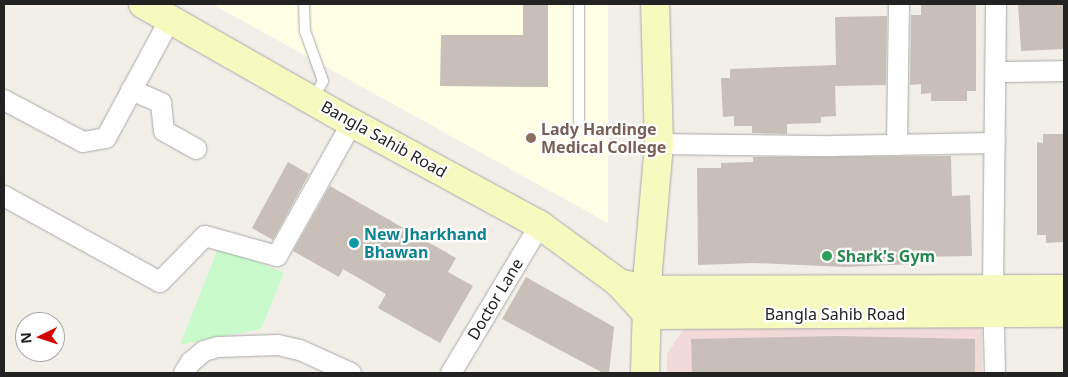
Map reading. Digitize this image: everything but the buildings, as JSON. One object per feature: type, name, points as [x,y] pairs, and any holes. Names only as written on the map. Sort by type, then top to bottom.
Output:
[{"type":"street","name":"Bangla Sahib Road","points":[[143,4],[352,123],[540,225],[619,284],[648,303],[993,301],[1064,289]]},
{"type":"street","points":[[645,373],[648,270],[659,144],[655,4]]},
{"type":"street","points":[[898,4],[898,145]]},
{"type":"street","points":[[995,373],[993,301],[996,4]]},
{"type":"street","points":[[4,100],[83,142],[106,138],[170,19]]},
{"type":"street","points":[[996,72],[1064,71]]},
{"type":"street","points":[[132,90],[161,103],[164,131],[196,149]]},
{"type":"street","points":[[4,196],[160,282],[205,236],[277,256],[352,123]]},
{"type":"street","points":[[659,144],[898,145],[995,143]]},
{"type":"street","name":"Doctor Lane","points":[[450,373],[540,225]]},
{"type":"street","name":"Bangla Sahib Road","points":[[993,301],[1064,313]]},
{"type":"street","points":[[184,373],[191,362],[204,350],[218,347],[278,345],[300,350],[351,373]]},
{"type":"lane","points":[[304,4],[305,31],[323,81],[313,100]]},
{"type":"lane","points":[[579,121],[580,4]]},
{"type":"shaded area","name":"Lady Hardinge Medical College","points":[[212,4],[608,4],[608,223],[299,52]]},
{"type":"shaded area","points":[[982,320],[982,373],[667,373],[667,354],[687,324]]},
{"type":"green space","points":[[219,246],[284,273],[261,329],[180,345]]},
{"type":"place","name":"Lady Hardinge Medical College","points":[[531,138]]},
{"type":"place","name":"New Jharkhand Bhawan","points":[[354,243]]},
{"type":"place","name":"Shark's Gym","points":[[827,256]]}]
